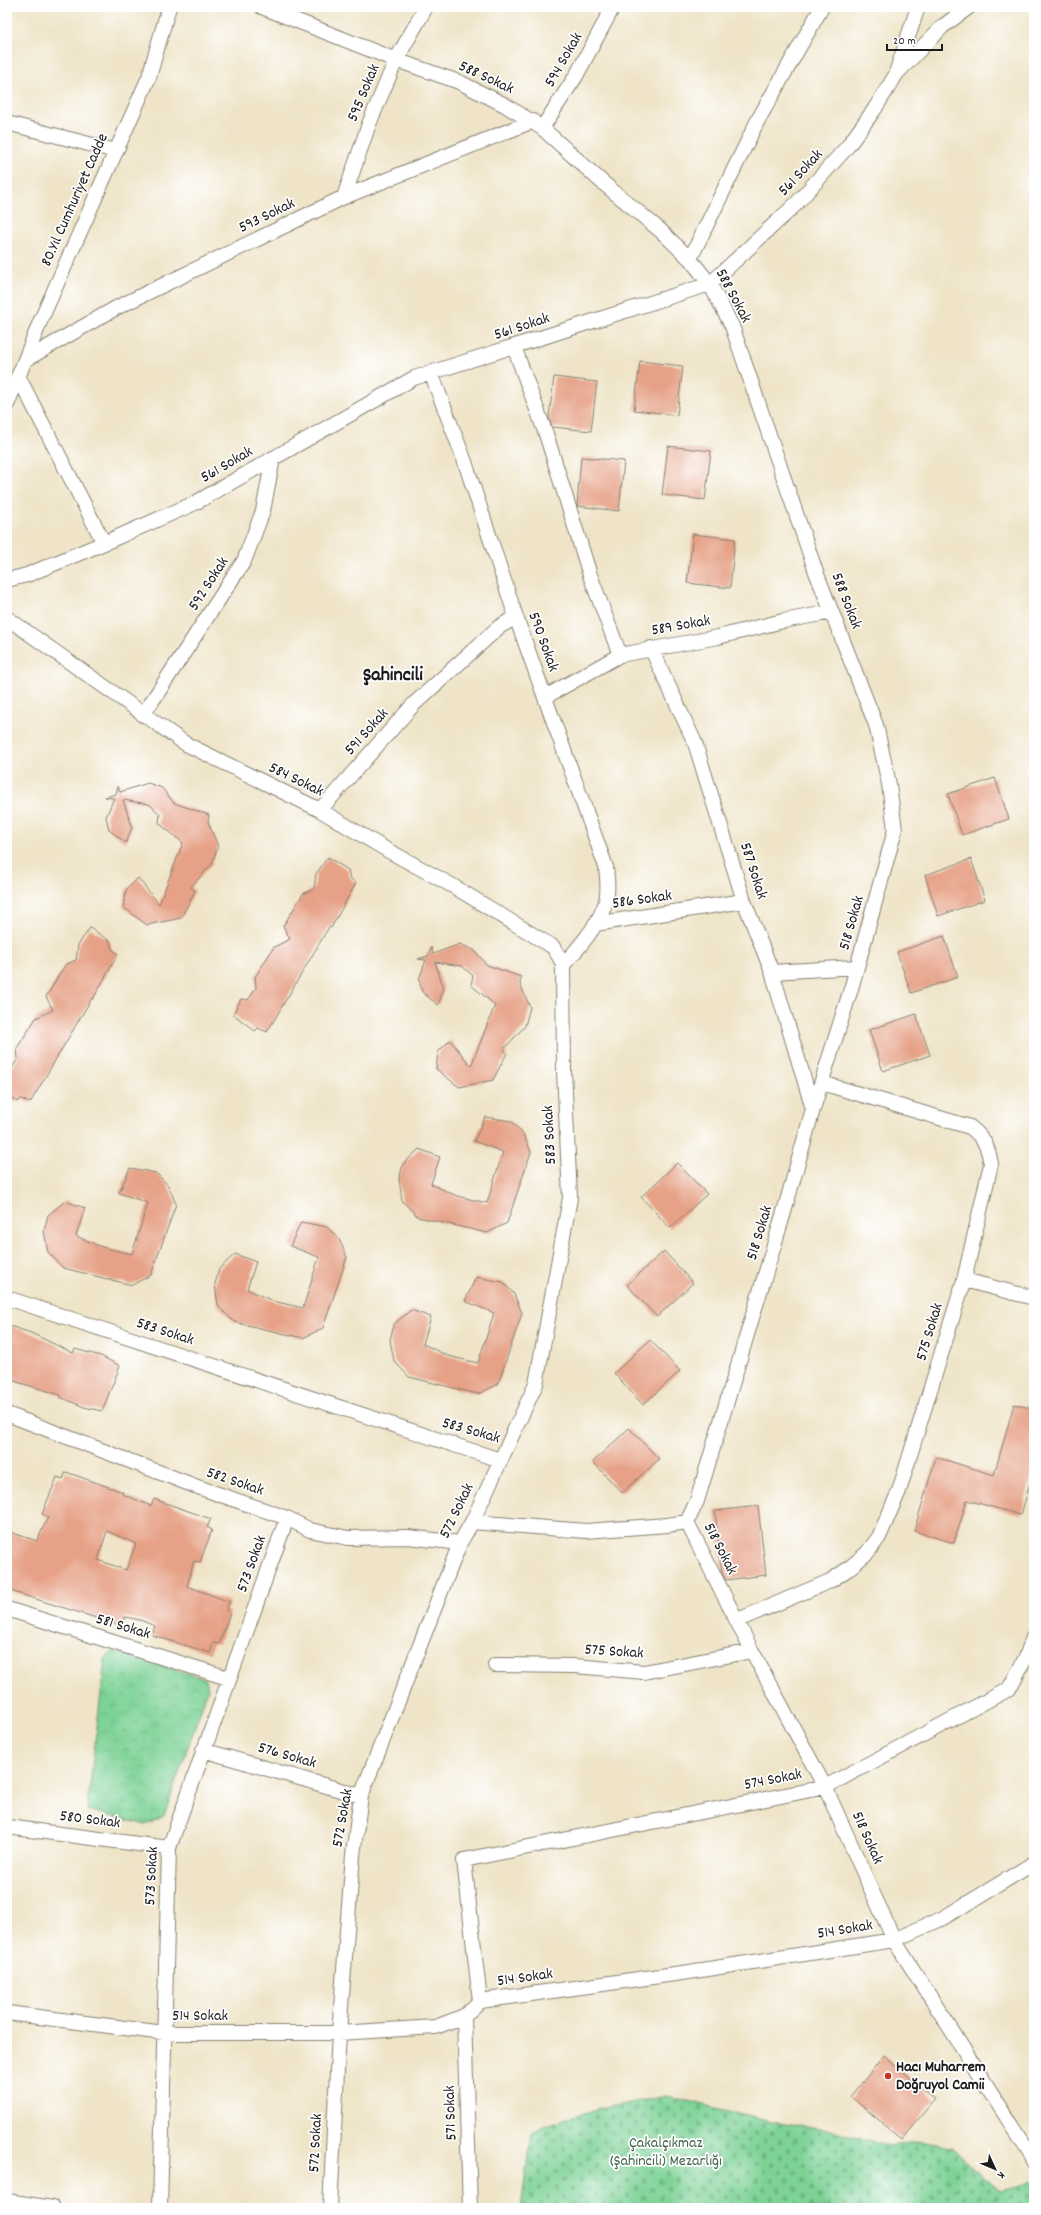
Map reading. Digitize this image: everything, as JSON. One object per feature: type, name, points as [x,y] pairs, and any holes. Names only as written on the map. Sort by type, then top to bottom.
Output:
[{"type":"street","name":"80.Yıl Cumhuriyet Cadde","points":[[7,405],[40,322],[149,77],[169,7]]},
{"type":"street","name":"588 Sokak","points":[[262,7],[396,60],[459,82],[505,105],[537,125],[661,231],[690,259],[710,284],[732,326],[814,565],[876,725],[888,784],[895,830]]},
{"type":"street","name":"595 Sokak","points":[[344,197],[369,124],[396,60],[426,7]]},
{"type":"street","name":"594 Sokak","points":[[537,125],[576,76],[613,7]]},
{"type":"street","points":[[690,259],[758,120],[822,7]]},
{"type":"street","points":[[896,73],[918,7]]},
{"type":"street","name":"561 Sokak","points":[[7,580],[27,575],[195,503],[414,378],[710,284],[796,204],[848,146],[874,110],[896,73],[942,27],[969,7]]},
{"type":"street","points":[[7,123],[116,151]]},
{"type":"street","name":"593 Sokak","points":[[25,360],[116,308],[344,197],[537,125]]},
{"type":"street","points":[[514,347],[546,434],[590,575],[620,655]]},
{"type":"street","name":"590 Sokak","points":[[431,373],[464,459],[516,617],[606,867],[608,884],[606,901],[595,924]]},
{"type":"street","points":[[18,376],[104,543]]},
{"type":"street","name":"592 Sokak","points":[[143,715],[244,561],[263,511],[274,458]]},
{"type":"street","name":"589 Sokak","points":[[545,697],[620,655],[651,648],[718,637],[783,621],[832,612]]},
{"type":"street","name":"591 Sokak","points":[[320,810],[414,704],[499,627],[516,617]]},
{"type":"street","name":"584 Sokak","points":[[7,618],[186,744],[320,810],[387,850],[453,886],[552,946],[563,969]]},
{"type":"street","name":"587 Sokak","points":[[651,648],[695,743],[744,902],[772,972],[813,1109]]},
{"type":"street","name":"518 Sokak","points":[[895,830],[857,967],[813,1109],[784,1212],[697,1501],[687,1522],[738,1620],[752,1651],[825,1787],[894,1940],[1033,2158]]},
{"type":"street","name":"586 Sokak","points":[[563,969],[595,924],[744,902]]},
{"type":"street","points":[[772,972],[857,967]]},
{"type":"street","name":"583 Sokak","points":[[7,1298],[500,1460],[536,1384],[570,1198],[564,1071],[563,969]]},
{"type":"street","name":"575 Sokak","points":[[738,1620],[830,1581],[862,1557],[879,1537],[899,1491],[964,1280],[991,1164],[988,1147],[981,1136],[970,1127],[822,1083]]},
{"type":"street","points":[[964,1280],[1034,1298]]},
{"type":"street","name":"582 Sokak","points":[[7,1414],[195,1486],[287,1518],[310,1530],[348,1538],[408,1537],[460,1543]]},
{"type":"street","name":"572 Sokak","points":[[330,2208],[339,2033],[353,1855],[361,1796],[460,1543],[472,1522],[500,1460]]},
{"type":"street","name":"573 Sokak","points":[[160,2208],[169,1848],[228,1678],[287,1518]]},
{"type":"street","points":[[472,1522],[586,1530],[667,1525],[687,1522]]},
{"type":"street","name":"581 Sokak","points":[[7,1609],[228,1678]]},
{"type":"street","name":"574 Sokak","points":[[480,2001],[464,1860],[825,1787],[1009,1689],[1026,1657],[1034,1635]]},
{"type":"street","name":"575 Sokak","points":[[495,1664],[575,1666],[644,1672],[752,1651]]},
{"type":"street","name":"576 Sokak","points":[[203,1750],[361,1796]]},
{"type":"street","name":"580 Sokak","points":[[7,1827],[169,1848]]},
{"type":"street","name":"514 Sokak","points":[[7,2013],[164,2033],[339,2033],[426,2029],[447,2024],[464,2016],[480,2001],[681,1973],[894,1940],[943,1918],[1034,1863]]},
{"type":"street","name":"571 Sokak","points":[[464,2016],[470,2208]]},
{"type":"street","points":[[7,2201],[53,2208]]},
{"type":"green space","points":[[112,1651],[206,1679],[208,1689],[164,1816],[146,1825],[87,1810],[105,1659]]},
{"type":"green space","name":"Çakalçıkmaz (Şahincili) Mezarlığı","points":[[668,2096],[771,2122],[835,2131],[890,2146],[922,2141],[954,2148],[984,2179],[1001,2190],[1034,2182],[1034,2208],[521,2208],[531,2132],[581,2114]]},
{"type":"building","points":[[640,361],[683,366],[677,415],[634,410]]},
{"type":"building","points":[[554,377],[597,382],[591,431],[552,427],[549,417]]},
{"type":"building","points":[[668,446],[711,451],[705,500],[662,495]]},
{"type":"building","points":[[581,457],[624,461],[619,511],[577,506]]},
{"type":"building","points":[[693,534],[735,539],[730,588],[687,583]]},
{"type":"building","points":[[995,778],[1009,819],[962,835],[948,794]]},
{"type":"building","points":[[148,783],[162,788],[174,803],[209,815],[208,822],[218,846],[212,864],[191,887],[195,891],[181,918],[147,925],[123,907],[126,890],[138,878],[159,904],[183,843],[159,823],[160,814],[149,804],[123,800],[132,827],[126,843],[109,830],[106,817],[114,798],[105,797],[116,794],[118,786],[120,792]]},
{"type":"building","points":[[328,857],[348,870],[350,878],[356,883],[331,928],[329,927],[267,1032],[258,1028],[255,1031],[233,1014],[241,999],[248,1000],[256,988],[255,977],[274,947],[290,939],[283,926],[303,894],[314,889],[316,874]]},
{"type":"building","points":[[971,859],[985,900],[938,916],[925,875]]},
{"type":"building","points":[[90,928],[110,941],[112,949],[118,954],[93,999],[92,998],[30,1103],[21,1099],[17,1102],[7,1094],[7,1075],[18,1059],[17,1048],[36,1018],[53,1010],[46,997],[65,965],[76,960],[78,945]]},
{"type":"building","points":[[944,936],[958,977],[911,993],[897,952]]},
{"type":"building","points":[[460,944],[474,950],[487,965],[521,977],[520,984],[530,1007],[525,1026],[504,1049],[507,1053],[493,1080],[459,1087],[436,1069],[438,1052],[450,1040],[471,1066],[495,1005],[471,985],[473,976],[462,966],[435,962],[444,989],[438,1005],[422,992],[419,979],[426,960],[418,959],[428,956],[431,947],[433,954]]},
{"type":"building","points":[[916,1014],[930,1055],[883,1071],[869,1030]]},
{"type":"building","points":[[485,1117],[511,1121],[523,1134],[531,1152],[507,1223],[487,1233],[418,1217],[402,1201],[399,1179],[403,1164],[419,1149],[440,1157],[431,1184],[457,1196],[487,1203],[503,1152],[474,1141]]},
{"type":"building","points":[[677,1163],[707,1194],[670,1228],[641,1197]]},
{"type":"building","points":[[130,1168],[156,1173],[168,1185],[176,1204],[151,1275],[132,1285],[63,1268],[48,1252],[44,1231],[48,1215],[65,1201],[85,1208],[76,1236],[102,1247],[132,1254],[148,1203],[119,1193]]},
{"type":"building","points":[[301,1222],[327,1227],[339,1239],[347,1257],[323,1328],[303,1338],[234,1322],[218,1306],[215,1284],[219,1269],[235,1254],[256,1262],[247,1289],[273,1301],[303,1308],[319,1257],[290,1246]]},
{"type":"building","points":[[664,1251],[693,1283],[657,1317],[627,1285]]},
{"type":"building","points":[[476,1277],[503,1282],[514,1294],[522,1313],[498,1384],[478,1394],[409,1377],[394,1361],[390,1340],[394,1324],[411,1310],[431,1317],[423,1344],[448,1356],[478,1363],[494,1313],[465,1301]]},
{"type":"building","points":[[7,1325],[31,1333],[73,1353],[75,1349],[101,1356],[120,1366],[102,1411],[84,1407],[60,1397],[61,1395],[7,1379]]},
{"type":"building","points":[[650,1340],[680,1371],[643,1405],[614,1373]]},
{"type":"building","points":[[1014,1404],[1034,1409],[1034,1469],[1021,1515],[967,1500],[954,1543],[914,1531],[936,1457],[994,1475]]},
{"type":"building","points":[[629,1428],[659,1459],[622,1493],[593,1462]]},
{"type":"building","points":[[66,1472],[123,1492],[122,1494],[151,1506],[154,1499],[211,1519],[207,1527],[212,1530],[200,1562],[194,1561],[187,1586],[230,1602],[226,1610],[230,1613],[219,1644],[213,1643],[210,1653],[152,1635],[155,1626],[140,1620],[125,1617],[122,1626],[7,1590],[7,1531],[37,1541],[48,1517],[42,1514],[57,1477],[63,1479]],"holes":[[[107,1531],[136,1544],[126,1570],[98,1560]]]},
{"type":"building","points":[[758,1506],[766,1575],[726,1580],[722,1573],[715,1511]]},
{"type":"building","name":"Hacı Muharrem Doğruyol Camii","points":[[884,2055],[935,2099],[902,2139],[851,2097]]},
{"type":"place","name":"Hacı Muharrem Doğruyol Camii","points":[[888,2076]]},
{"type":"district","name":"Şahincili","points":[[393,676]]}]
